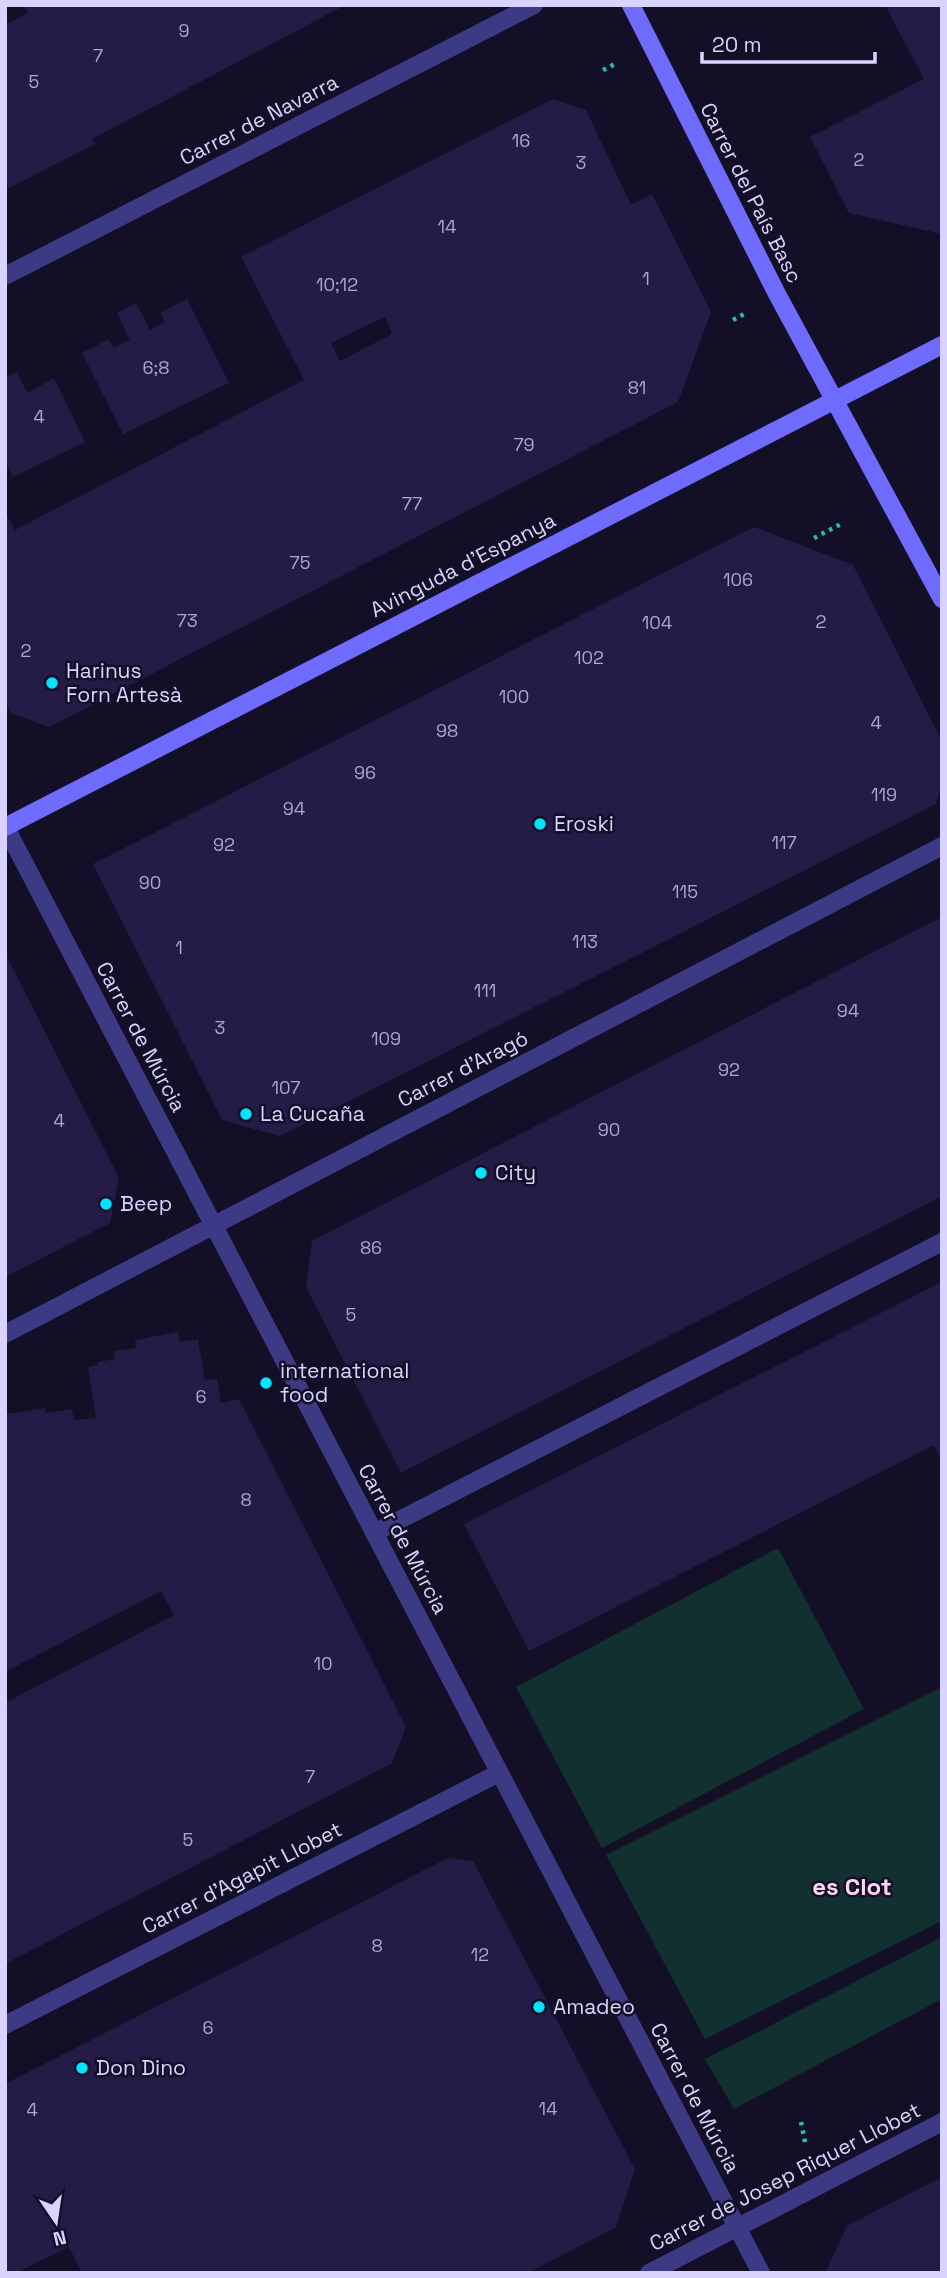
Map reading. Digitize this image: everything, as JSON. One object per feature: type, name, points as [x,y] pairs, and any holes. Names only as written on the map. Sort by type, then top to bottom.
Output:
[{"type":"street","name":"Carrer de Navarra","points":[[5,276],[534,5]]},
{"type":"street","name":"Carrer del País Basc","points":[[631,5],[777,294],[942,599]]},
{"type":"street","name":"Avinguda d'Espanya","points":[[5,827],[942,345]]},
{"type":"street","name":"Carrer de Múrcia","points":[[5,827],[761,2273]]},
{"type":"street","name":"Carrer d'Aragó","points":[[5,1334],[942,846]]},
{"type":"street","points":[[374,1533],[942,1242]]},
{"type":"street","name":"Carrer d'Agapit Llobet","points":[[5,2025],[499,1773]]},
{"type":"street","name":"Carrer de Josep Riquer Llobet","points":[[649,2273],[942,2122]]},
{"type":"path","points":[[603,70],[619,62]]},
{"type":"path","points":[[814,538],[841,524]]},
{"type":"path","points":[[801,2122],[808,2154]]},
{"type":"green space","points":[[778,1548],[864,1709],[602,1848],[516,1687]]},
{"type":"green space","points":[[942,1687],[942,1921],[705,2039],[606,1855]]},
{"type":"green space","points":[[942,1937],[942,1999],[734,2109],[705,2059]]},
{"type":"building","points":[[24,5],[345,5],[92,139],[95,144],[9,188],[5,180],[5,25],[28,13]]},
{"type":"building","points":[[885,5],[942,5],[942,234],[849,213],[810,137],[924,79]]},
{"type":"building","points":[[553,99],[586,110],[631,205],[652,194],[711,312],[678,402],[49,727],[11,713],[5,701],[5,512],[15,530],[304,380],[241,257]],"holes":[[[385,317],[392,334],[340,361],[331,343]]]},
{"type":"building","points":[[187,299],[229,383],[123,434],[82,353],[109,339],[114,348],[130,340],[117,313],[136,303],[150,330],[165,322],[161,313]]},
{"type":"building","points":[[17,372],[27,393],[54,378],[85,442],[13,477],[5,461],[5,378]]},
{"type":"building","points":[[754,527],[853,565],[942,741],[942,783],[936,804],[280,1136],[222,1120],[93,864]]},
{"type":"building","points":[[942,917],[942,1196],[401,1473],[306,1287],[312,1241]]},
{"type":"building","points":[[5,953],[119,1178],[110,1223],[5,1277]]},
{"type":"building","points":[[942,1282],[942,1461],[934,1445],[529,1651],[464,1524]]},
{"type":"building","points":[[178,1332],[180,1342],[198,1339],[205,1380],[217,1379],[221,1403],[239,1399],[406,1727],[392,1763],[5,1964],[5,1703],[174,1615],[161,1591],[5,1672],[6,1414],[45,1408],[45,1413],[72,1409],[74,1420],[96,1418],[88,1367],[115,1359],[114,1351],[136,1348],[135,1340]]},
{"type":"building","points":[[448,1858],[473,1861],[635,2169],[616,2227],[528,2273],[82,2273],[69,2247],[16,2273],[5,2273],[5,2084]]},
{"type":"building","points":[[942,2177],[942,2273],[825,2273],[847,2226]]},
{"type":"place","name":"Harinus Forn Artesà","points":[[52,683]]},
{"type":"place","name":"Eroski","points":[[540,824]]},
{"type":"place","name":"La Cucaña","points":[[246,1114]]},
{"type":"place","name":"City","points":[[481,1173]]},
{"type":"place","name":"Beep","points":[[106,1204]]},
{"type":"place","name":"international food","points":[[266,1383]]},
{"type":"place","name":"Amadeo","points":[[539,2007]]},
{"type":"place","name":"Don Dino","points":[[82,2068]]},
{"type":"district","name":"es Clot","points":[[852,1887]]}]
